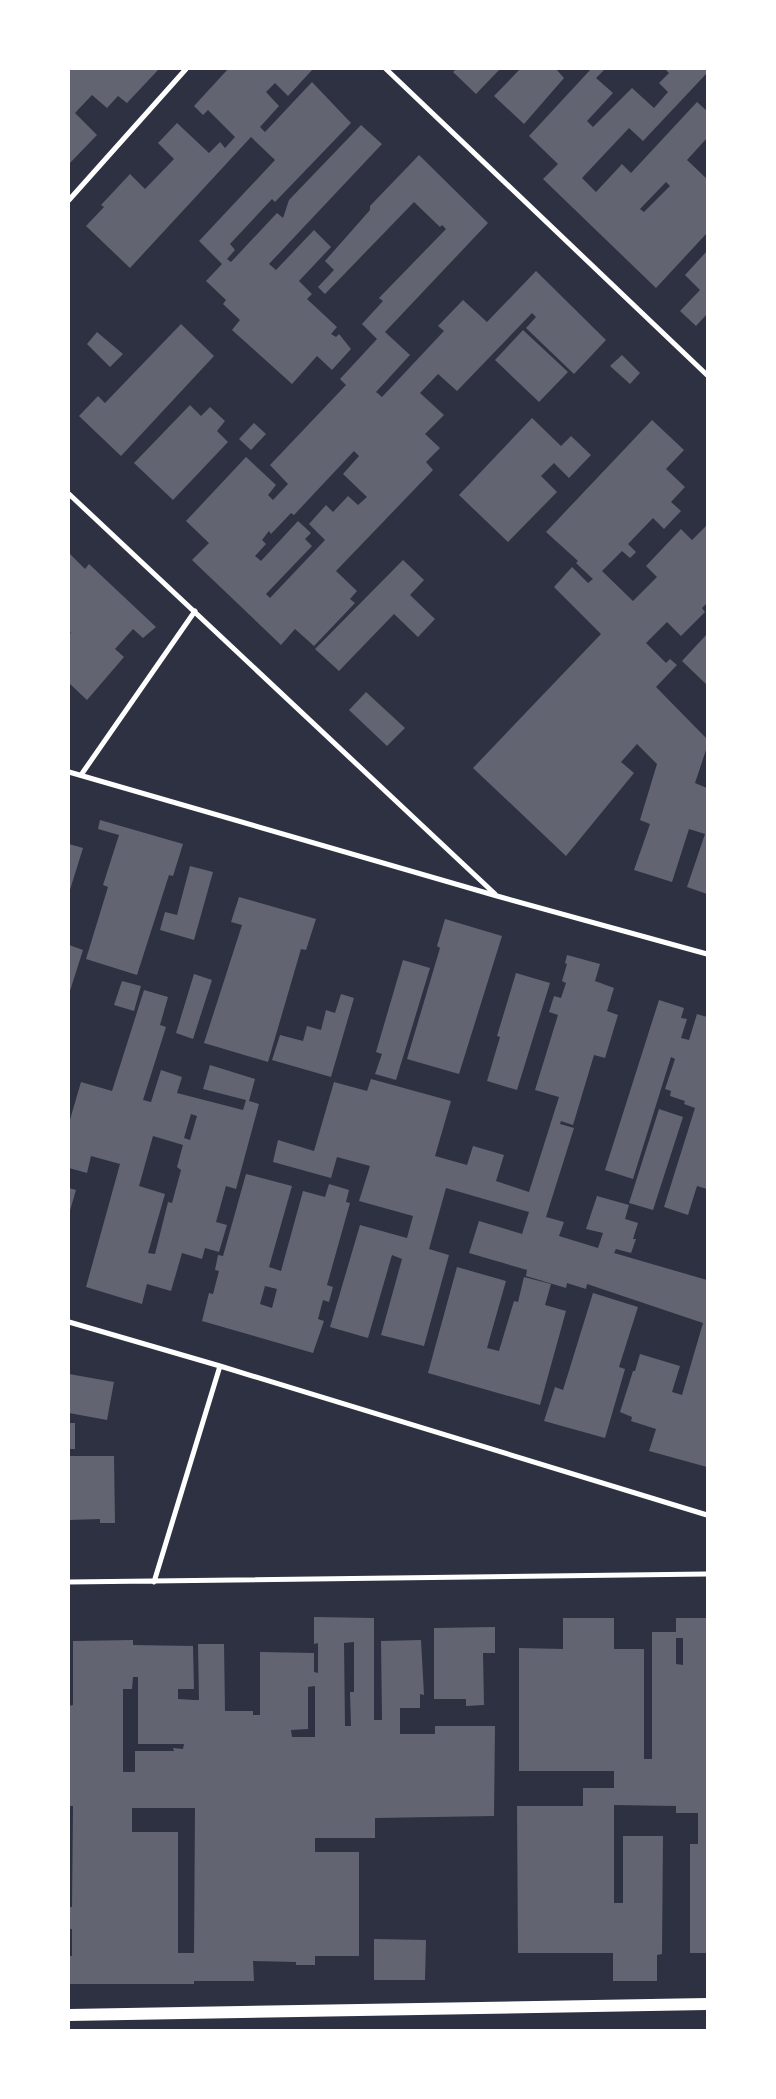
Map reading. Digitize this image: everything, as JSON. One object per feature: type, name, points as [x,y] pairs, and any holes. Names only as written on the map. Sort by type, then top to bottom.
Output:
[{"type":"main road","points":[[69,2015],[707,2004]]},
{"type":"street","points":[[69,200],[186,69]]},
{"type":"street","points":[[386,69],[707,375]]},
{"type":"street","points":[[69,494],[195,610],[496,896]]},
{"type":"street","points":[[82,775],[195,610]]},
{"type":"street","points":[[69,772],[496,896],[707,954]]},
{"type":"street","points":[[69,1322],[220,1366],[707,1515]]},
{"type":"street","points":[[154,1582],[220,1366]]},
{"type":"street","points":[[69,1582],[707,1574]]},
{"type":"building","points":[[69,69],[159,69],[127,103],[118,96],[107,108],[92,95],[75,113],[97,135],[69,164]]},
{"type":"building","points":[[228,69],[313,69],[288,96],[275,83],[266,92],[279,106],[260,127],[265,132],[312,82],[351,123],[275,202],[272,199],[230,244],[235,250],[227,259],[231,262],[277,213],[283,218],[289,200],[361,125],[382,144],[269,264],[276,270],[314,230],[331,247],[299,281],[312,294],[307,299],[337,327],[331,334],[336,337],[339,334],[351,349],[332,370],[317,356],[292,384],[232,330],[240,320],[223,304],[226,300],[206,281],[222,264],[199,241],[275,160],[251,137],[130,268],[86,226],[104,207],[101,205],[130,174],[145,189],[174,159],[158,143],[177,123],[209,153],[220,142],[225,148],[235,137],[208,110],[203,115],[194,106]]},
{"type":"building","points":[[456,69],[500,69],[476,94],[453,72]]},
{"type":"building","points":[[520,69],[556,69],[564,78],[524,124],[494,96]]},
{"type":"building","points":[[591,69],[605,69],[596,78],[613,93],[587,121],[593,127],[632,88],[654,108],[668,92],[659,83],[669,73],[665,69],[707,69],[707,73],[643,141],[629,128],[582,178],[596,192],[622,164],[631,173],[697,102],[707,111],[707,138],[687,160],[707,179],[707,233],[656,288],[543,179],[558,164],[529,136]],"holes":[[[666,182],[670,186],[644,212],[640,209]]]},
{"type":"building","points":[[419,155],[488,223],[385,332],[410,355],[376,392],[382,397],[444,331],[438,326],[463,300],[487,322],[536,271],[606,340],[574,374],[526,328],[536,317],[532,313],[457,391],[438,374],[420,393],[444,415],[425,434],[440,448],[426,462],[433,470],[336,571],[357,591],[350,599],[355,603],[314,646],[295,629],[281,645],[192,560],[209,543],[186,521],[246,457],[276,485],[268,495],[273,500],[288,484],[270,465],[346,385],[340,379],[377,339],[362,324],[383,301],[379,298],[446,229],[442,225],[440,227],[414,202],[325,294],[318,287],[334,270],[325,261],[370,210],[370,206]],"holes":[[[354,451],[359,456],[343,474],[367,497],[358,505],[348,496],[333,512],[326,505],[309,524],[325,540],[270,598],[266,594],[312,546],[305,539],[311,533],[298,521],[261,561],[255,556],[266,544],[262,540],[269,531],[271,534],[291,513],[294,515]]]},
{"type":"building","points":[[707,251],[707,314],[696,326],[680,311],[700,290],[685,275]]},
{"type":"building","points":[[181,324],[214,356],[121,456],[79,416],[98,396],[105,403]]},
{"type":"building","points":[[523,330],[568,372],[539,402],[495,360]]},
{"type":"building","points":[[97,332],[123,354],[110,367],[87,344]]},
{"type":"building","points":[[622,355],[640,373],[630,384],[610,366]]},
{"type":"building","points":[[190,405],[201,416],[210,407],[225,421],[217,431],[228,442],[173,500],[134,463]]},
{"type":"building","points":[[532,418],[561,446],[571,436],[591,455],[569,478],[554,463],[541,476],[557,492],[508,542],[459,495]]},
{"type":"building","points":[[652,420],[684,450],[666,469],[685,487],[671,502],[681,511],[664,529],[653,518],[628,544],[636,552],[630,558],[622,551],[602,571],[633,601],[657,577],[646,566],[681,529],[692,540],[707,525],[707,603],[702,608],[705,612],[681,636],[667,622],[646,643],[666,663],[670,659],[677,665],[656,687],[707,739],[707,747],[695,783],[707,788],[707,894],[687,887],[705,834],[689,829],[672,882],[634,870],[650,824],[640,820],[657,764],[637,744],[621,762],[634,773],[566,856],[473,768],[601,634],[554,587],[572,567],[588,583],[593,579],[576,563],[578,561],[546,532]]},
{"type":"building","points":[[254,423],[266,434],[251,450],[239,439]]},
{"type":"building","points":[[69,553],[85,569],[89,564],[156,627],[143,638],[133,629],[115,649],[124,657],[87,700],[69,683],[69,635],[71,633],[69,631]]},
{"type":"building","points":[[403,560],[424,580],[410,595],[435,619],[418,637],[394,614],[339,671],[315,649]]},
{"type":"building","points":[[707,634],[707,685],[682,661]]},
{"type":"building","points":[[366,692],[405,728],[387,746],[349,710]]},
{"type":"building","points":[[100,820],[183,844],[173,876],[169,875],[137,975],[86,959],[108,887],[103,885],[119,835],[98,829]]},
{"type":"building","points":[[69,844],[83,848],[69,893]]},
{"type":"building","points":[[190,866],[213,872],[194,940],[160,930],[165,912],[177,915]]},
{"type":"building","points":[[239,897],[316,919],[306,950],[301,949],[268,1062],[204,1043],[242,925],[231,922]]},
{"type":"building","points":[[445,919],[502,936],[459,1074],[407,1059],[440,948],[437,946]]},
{"type":"building","points":[[69,945],[83,950],[69,994]]},
{"type":"building","points":[[567,955],[600,964],[595,981],[614,988],[607,1011],[618,1015],[605,1058],[594,1055],[573,1125],[561,1121],[560,1124],[574,1128],[546,1217],[564,1222],[559,1236],[598,1248],[603,1233],[586,1229],[597,1196],[629,1205],[625,1219],[638,1223],[633,1239],[636,1239],[631,1253],[616,1249],[614,1253],[707,1280],[707,1467],[649,1451],[656,1429],[631,1421],[632,1417],[620,1412],[640,1354],[680,1366],[672,1392],[682,1395],[703,1323],[587,1284],[586,1289],[567,1283],[566,1288],[526,1276],[527,1270],[469,1253],[479,1221],[522,1234],[529,1212],[446,1188],[429,1249],[449,1255],[424,1346],[381,1335],[402,1259],[392,1255],[368,1338],[330,1327],[360,1225],[407,1238],[413,1216],[359,1201],[370,1166],[337,1157],[331,1178],[273,1162],[278,1140],[314,1151],[334,1082],[367,1091],[371,1079],[451,1101],[435,1156],[467,1165],[473,1146],[504,1155],[496,1181],[529,1192],[559,1097],[535,1090],[558,1015],[549,1012],[554,996],[561,998],[566,983],[562,981],[567,964],[565,963]]},
{"type":"building","points":[[403,960],[430,968],[396,1080],[375,1074],[382,1054],[376,1052]]},
{"type":"building","points":[[516,973],[550,983],[517,1090],[487,1081],[500,1037],[497,1036]]},
{"type":"building","points":[[194,974],[212,980],[193,1039],[176,1033]]},
{"type":"building","points":[[122,981],[141,986],[134,1011],[114,1005]]},
{"type":"building","points":[[144,990],[168,997],[160,1025],[166,1027],[143,1100],[151,1102],[161,1070],[182,1077],[177,1093],[243,1110],[246,1100],[203,1089],[210,1065],[255,1079],[249,1101],[259,1104],[236,1189],[226,1186],[216,1222],[227,1225],[219,1252],[205,1248],[202,1259],[182,1253],[171,1291],[147,1284],[142,1304],[86,1287],[120,1164],[91,1156],[87,1173],[69,1168],[69,1123],[81,1082],[112,1091]],"holes":[[[191,1114],[197,1116],[190,1140],[184,1138]],[[153,1136],[183,1145],[177,1167],[181,1170],[172,1203],[168,1202],[155,1254],[148,1253],[165,1194],[139,1186]]]},
{"type":"building","points":[[341,994],[354,998],[331,1077],[272,1060],[280,1035],[303,1041],[307,1026],[321,1030],[326,1010],[335,1013]]},
{"type":"building","points":[[659,1000],[684,1008],[681,1018],[687,1019],[681,1038],[689,1040],[697,1014],[707,1017],[707,1189],[697,1186],[688,1215],[664,1207],[695,1108],[684,1104],[685,1101],[670,1096],[671,1091],[665,1089],[675,1059],[671,1057],[633,1179],[605,1170]]},
{"type":"building","points":[[659,1109],[683,1117],[653,1210],[629,1203]]},
{"type":"building","points":[[246,1174],[292,1186],[269,1267],[281,1271],[303,1191],[325,1197],[329,1184],[349,1190],[346,1202],[350,1203],[327,1285],[333,1287],[329,1302],[323,1300],[318,1319],[324,1321],[313,1353],[202,1321],[209,1293],[213,1294],[219,1271],[215,1270],[218,1255],[223,1256]],"holes":[[[265,1286],[277,1289],[272,1308],[260,1304]]]},
{"type":"building","points":[[69,1188],[76,1190],[69,1214]]},
{"type":"building","points":[[457,1267],[506,1281],[487,1348],[499,1351],[514,1301],[518,1302],[524,1277],[551,1284],[545,1305],[566,1311],[540,1405],[428,1373]]},
{"type":"building","points":[[593,1293],[638,1307],[619,1367],[625,1369],[605,1438],[544,1421],[555,1387],[563,1390]]},
{"type":"building","points":[[69,1374],[114,1382],[107,1420],[69,1413]]},
{"type":"building","points":[[69,1423],[75,1423],[75,1449],[69,1449]]},
{"type":"building","points":[[69,1456],[114,1456],[115,1523],[100,1523],[100,1519],[69,1520]]},
{"type":"building","points":[[314,1617],[374,1618],[374,1720],[382,1720],[381,1641],[421,1640],[424,1695],[420,1694],[420,1708],[400,1708],[400,1734],[435,1734],[435,1726],[495,1726],[494,1816],[375,1818],[375,1838],[315,1838],[315,1852],[359,1852],[359,1956],[315,1956],[315,1965],[296,1965],[296,1962],[253,1961],[254,1981],[194,1981],[194,1984],[69,1984],[69,1956],[72,1956],[72,1929],[69,1929],[69,1907],[72,1907],[73,1806],[69,1806],[69,1706],[73,1705],[73,1641],[133,1640],[133,1645],[193,1646],[194,1689],[178,1689],[178,1699],[194,1700],[199,1700],[198,1644],[224,1644],[225,1711],[253,1711],[253,1715],[260,1715],[260,1652],[314,1653],[314,1672],[318,1673],[318,1643],[314,1644]],"holes":[[[354,1642],[354,1692],[350,1692],[351,1726],[345,1726],[344,1643]],[[133,1677],[138,1677],[138,1744],[184,1744],[183,1749],[173,1748],[174,1751],[135,1751],[135,1772],[123,1772],[123,1689],[132,1689]],[[315,1686],[315,1737],[292,1737],[291,1730],[308,1729],[308,1687]],[[132,1808],[195,1808],[194,1953],[178,1953],[178,1832],[132,1832]]]},
{"type":"building","points":[[563,1618],[614,1618],[614,1649],[644,1649],[644,1759],[652,1759],[652,1632],[676,1632],[676,1618],[707,1618],[707,1953],[690,1953],[690,1844],[698,1844],[698,1813],[676,1813],[676,1806],[614,1805],[614,1903],[623,1903],[623,1836],[663,1836],[662,1954],[657,1955],[657,1981],[613,1981],[613,1953],[518,1953],[517,1806],[583,1806],[583,1788],[614,1788],[614,1771],[519,1771],[519,1648],[563,1649]],"holes":[[[676,1638],[683,1638],[683,1665],[676,1664]]]},
{"type":"building","points":[[495,1627],[495,1653],[483,1653],[484,1705],[466,1706],[466,1699],[434,1699],[434,1628]]},
{"type":"building","points":[[374,1939],[426,1940],[425,1980],[374,1980]]}]
